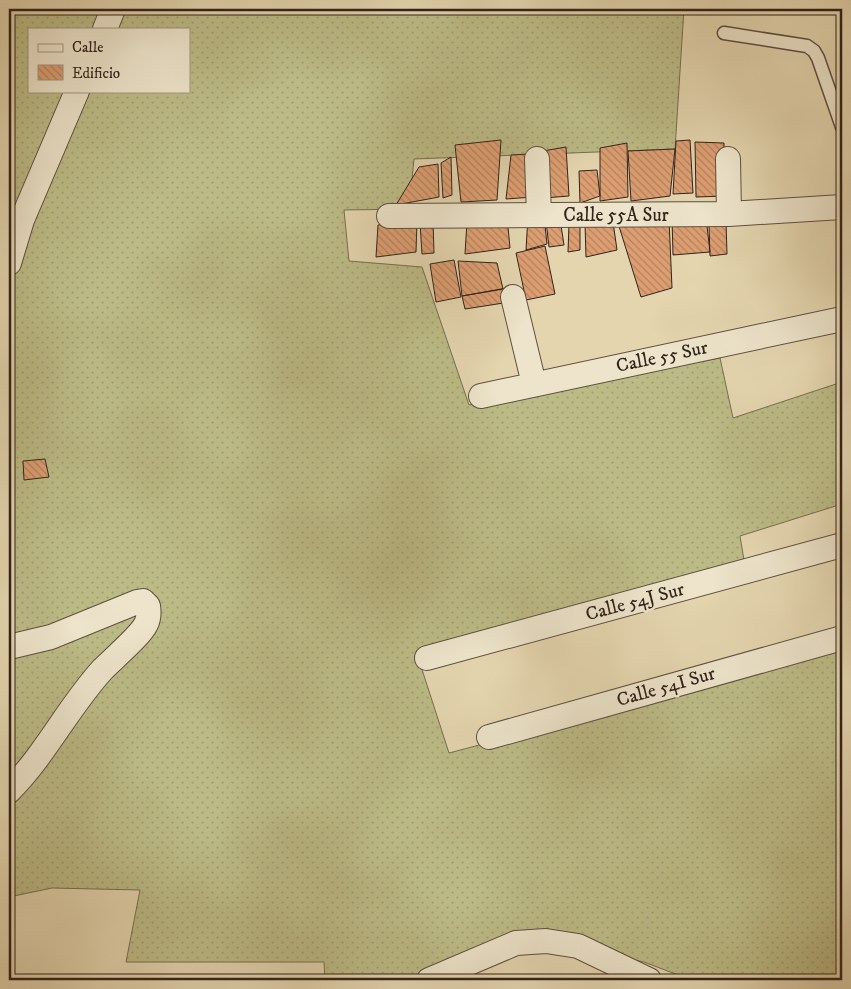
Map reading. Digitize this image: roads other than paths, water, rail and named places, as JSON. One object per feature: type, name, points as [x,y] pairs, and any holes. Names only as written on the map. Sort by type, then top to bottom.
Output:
[{"type":"street","points":[[104,28],[113,9]]},
{"type":"street","points":[[9,263],[22,220],[77,92]]},
{"type":"street","points":[[537,159],[539,215]]},
{"type":"street","points":[[728,159],[729,214]]},
{"type":"street","name":"Calle 55A Sur","points":[[389,216],[729,214],[842,207]]},
{"type":"street","points":[[513,297],[534,384]]},
{"type":"street","name":"Calle 55 Sur","points":[[481,396],[842,319]]},
{"type":"street","name":"Calle 54J Sur","points":[[427,658],[842,545]]},
{"type":"street","points":[[9,647],[51,637],[137,602],[143,601],[148,606],[149,615],[146,626],[102,671],[64,718],[31,768],[9,791]]},
{"type":"street","name":"Calle 54I Sur","points":[[489,737],[842,638]]},
{"type":"street","points":[[429,980],[516,943],[546,942],[578,946],[649,980]]},
{"type":"lane","points":[[724,33],[807,46],[814,51],[842,127]]}]
